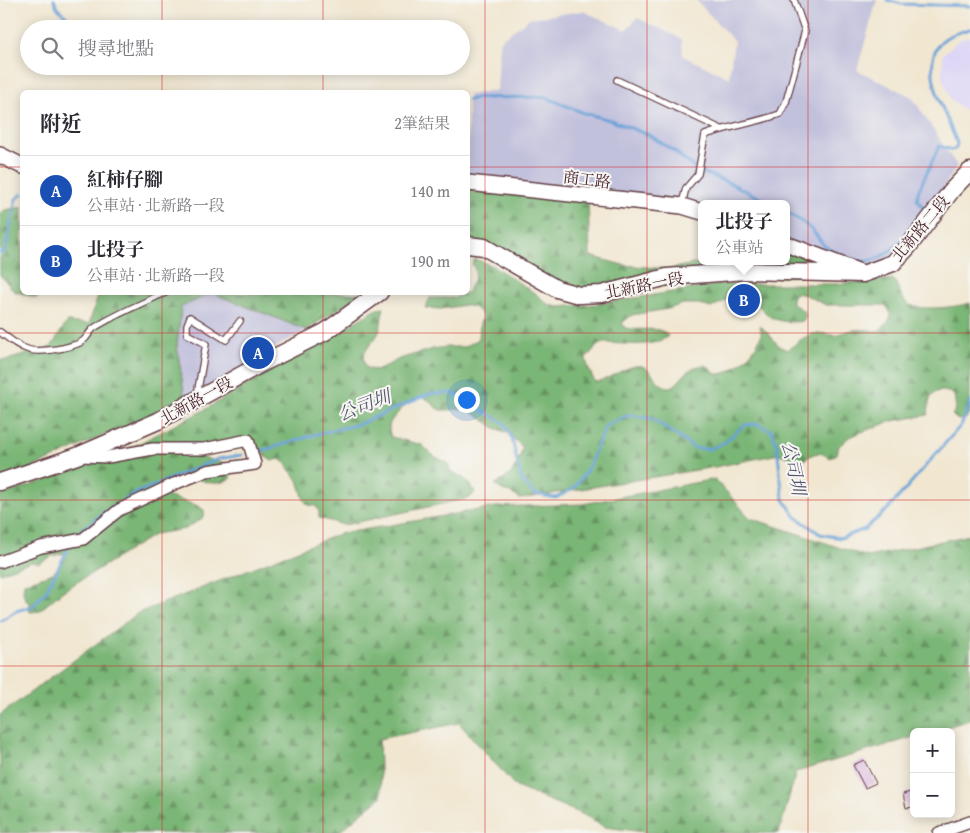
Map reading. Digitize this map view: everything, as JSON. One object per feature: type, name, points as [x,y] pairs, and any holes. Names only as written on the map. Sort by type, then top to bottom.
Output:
[{"type":"main road","name":"北新路二段","points":[[863,274],[893,262],[908,247],[952,190],[970,171]]},
{"type":"main road","name":"北新路一段","points":[[470,245],[484,248],[557,289],[579,295],[602,294],[667,277],[746,271],[863,274]]},
{"type":"main road","name":"北新路一段","points":[[0,482],[76,456],[158,421],[261,364],[325,332],[376,295]]},
{"type":"street","points":[[0,155],[20,165]]},
{"type":"street","name":"商工路","points":[[470,183],[682,206],[698,211]]},
{"type":"street","points":[[790,246],[863,274]]},
{"type":"street","points":[[0,562],[41,547],[83,539],[119,510],[207,471],[255,464],[248,440],[204,449],[153,449],[108,457],[76,456]]},
{"type":"street","points":[[939,833],[970,822]]},
{"type":"lane","points":[[682,206],[686,188],[698,174],[705,135],[757,122],[780,114],[786,102],[805,31],[794,0]]},
{"type":"lane","points":[[617,80],[721,130]]},
{"type":"lane","points":[[0,332],[20,348],[31,352],[70,346],[84,340],[92,329],[160,295]]},
{"type":"lane","points":[[196,400],[206,344],[187,334],[187,325],[190,317],[226,340],[240,320]]},
{"type":"shaded area","points":[[696,0],[877,0],[857,70],[912,97],[957,166],[898,261],[861,271],[790,250],[790,200],[698,200],[698,216],[670,209],[470,187],[470,95],[497,90],[500,40],[530,18],[583,11],[626,30],[637,18],[682,39],[683,56],[729,78],[734,41]]},
{"type":"shaded area","points":[[970,36],[970,114],[951,100],[942,77],[943,54],[959,40]]},
{"type":"shaded area","points":[[207,295],[217,295],[306,330],[185,399],[177,346],[180,307]]},
{"type":"green space","points":[[470,187],[588,199],[590,256],[623,265],[670,269],[698,263],[698,265],[790,265],[790,250],[861,271],[573,292],[470,243]]},
{"type":"green space","points":[[20,207],[20,293],[14,291],[0,275],[0,214],[5,210]]},
{"type":"green space","points":[[475,259],[491,265],[536,294],[549,305],[559,307],[598,304],[722,284],[834,284],[893,279],[904,300],[912,306],[937,308],[970,303],[970,415],[965,419],[958,420],[952,415],[956,409],[954,395],[941,391],[932,395],[929,402],[928,415],[892,421],[861,432],[848,438],[839,446],[837,454],[830,458],[819,453],[802,461],[779,454],[715,467],[520,499],[500,489],[495,484],[506,478],[514,470],[523,447],[506,432],[495,428],[470,412],[461,409],[439,409],[425,398],[416,398],[408,403],[392,419],[389,427],[391,437],[422,445],[434,456],[448,463],[450,471],[464,479],[473,488],[475,492],[470,498],[344,525],[319,518],[319,511],[316,506],[308,505],[304,500],[298,480],[285,462],[279,459],[272,461],[260,450],[218,442],[192,454],[225,464],[231,471],[230,479],[214,483],[182,475],[171,480],[159,494],[196,505],[204,510],[204,517],[185,529],[155,534],[63,591],[39,611],[30,612],[30,604],[24,594],[24,583],[53,573],[65,560],[65,553],[52,556],[39,563],[31,562],[0,573],[0,496],[115,456],[204,410],[377,309],[384,308],[379,332],[364,355],[364,364],[368,369],[379,370],[399,359],[433,349],[464,347],[479,339],[482,314],[474,307],[465,305],[441,309],[425,308],[430,298],[454,298],[461,295],[470,295],[470,287],[475,275],[472,264]],"holes":[[[795,293],[806,295],[826,305],[885,305],[890,312],[890,316],[885,325],[878,331],[852,330],[836,336],[821,333],[810,335],[800,340],[788,350],[776,343],[760,326],[761,335],[757,344],[736,367],[722,374],[716,374],[703,365],[695,367],[686,373],[676,384],[669,387],[661,384],[642,366],[630,367],[595,382],[588,368],[586,358],[598,345],[603,343],[654,343],[668,336],[660,330],[629,329],[624,327],[622,323],[632,315],[668,309],[683,304],[698,304],[711,308],[731,299],[742,297],[752,300],[776,320],[799,322],[803,321],[805,312],[792,303]]]},
{"type":"green space","points":[[27,295],[40,295],[36,298]]},
{"type":"green space","points":[[98,295],[208,295],[181,307],[177,346],[185,399],[0,482],[0,360],[7,360],[51,347],[67,322],[89,324]]},
{"type":"green space","points":[[217,295],[360,295],[306,330]]},
{"type":"green space","points":[[715,479],[750,518],[868,557],[970,535],[970,720],[943,728],[910,728],[910,738],[796,772],[779,833],[652,833],[605,827],[582,814],[516,787],[459,723],[379,739],[381,797],[338,833],[0,833],[0,715],[138,613],[339,534],[495,507],[583,504]]},
{"type":"building","points":[[864,760],[876,783],[865,788],[853,765]]},
{"type":"building","points":[[910,792],[910,808],[906,808],[903,794]]},
{"type":"waterway","points":[[54,0],[57,8],[71,20]]},
{"type":"waterway","points":[[887,0],[901,4],[970,6]]},
{"type":"waterway","name":"公司圳","points":[[790,214],[810,229],[823,245],[843,257],[858,261],[871,260],[883,255],[905,236],[925,210],[917,199],[918,192],[939,146],[953,150],[956,148],[957,143],[937,94],[932,67],[934,55],[939,44],[945,38],[970,29]]},
{"type":"waterway","name":"公司圳","points":[[470,100],[545,97],[584,113],[610,120],[649,135],[674,151],[697,170],[732,184],[764,200]]},
{"type":"waterway","name":"公司圳","points":[[0,253],[5,251],[16,199],[20,196]]},
{"type":"waterway","name":"公司圳","points":[[261,451],[359,424],[429,394],[452,393],[504,423],[512,439],[521,479],[534,494],[556,498],[574,488],[587,470],[606,425],[630,415],[653,419],[694,448],[710,449],[725,442],[744,425],[758,424],[772,431],[777,446],[783,498],[796,517],[820,534],[841,538],[865,529],[889,508],[962,424],[970,402]]},
{"type":"waterway","name":"公司圳","points":[[74,536],[103,513],[136,493],[218,459],[242,455]]},
{"type":"waterway","name":"公司圳","points":[[0,621],[16,611],[33,606],[46,591],[67,551]]},
{"type":"place","name":"北投子","points":[[744,300]]},
{"type":"place","name":"紅柿仔腳","points":[[258,353]]}]
